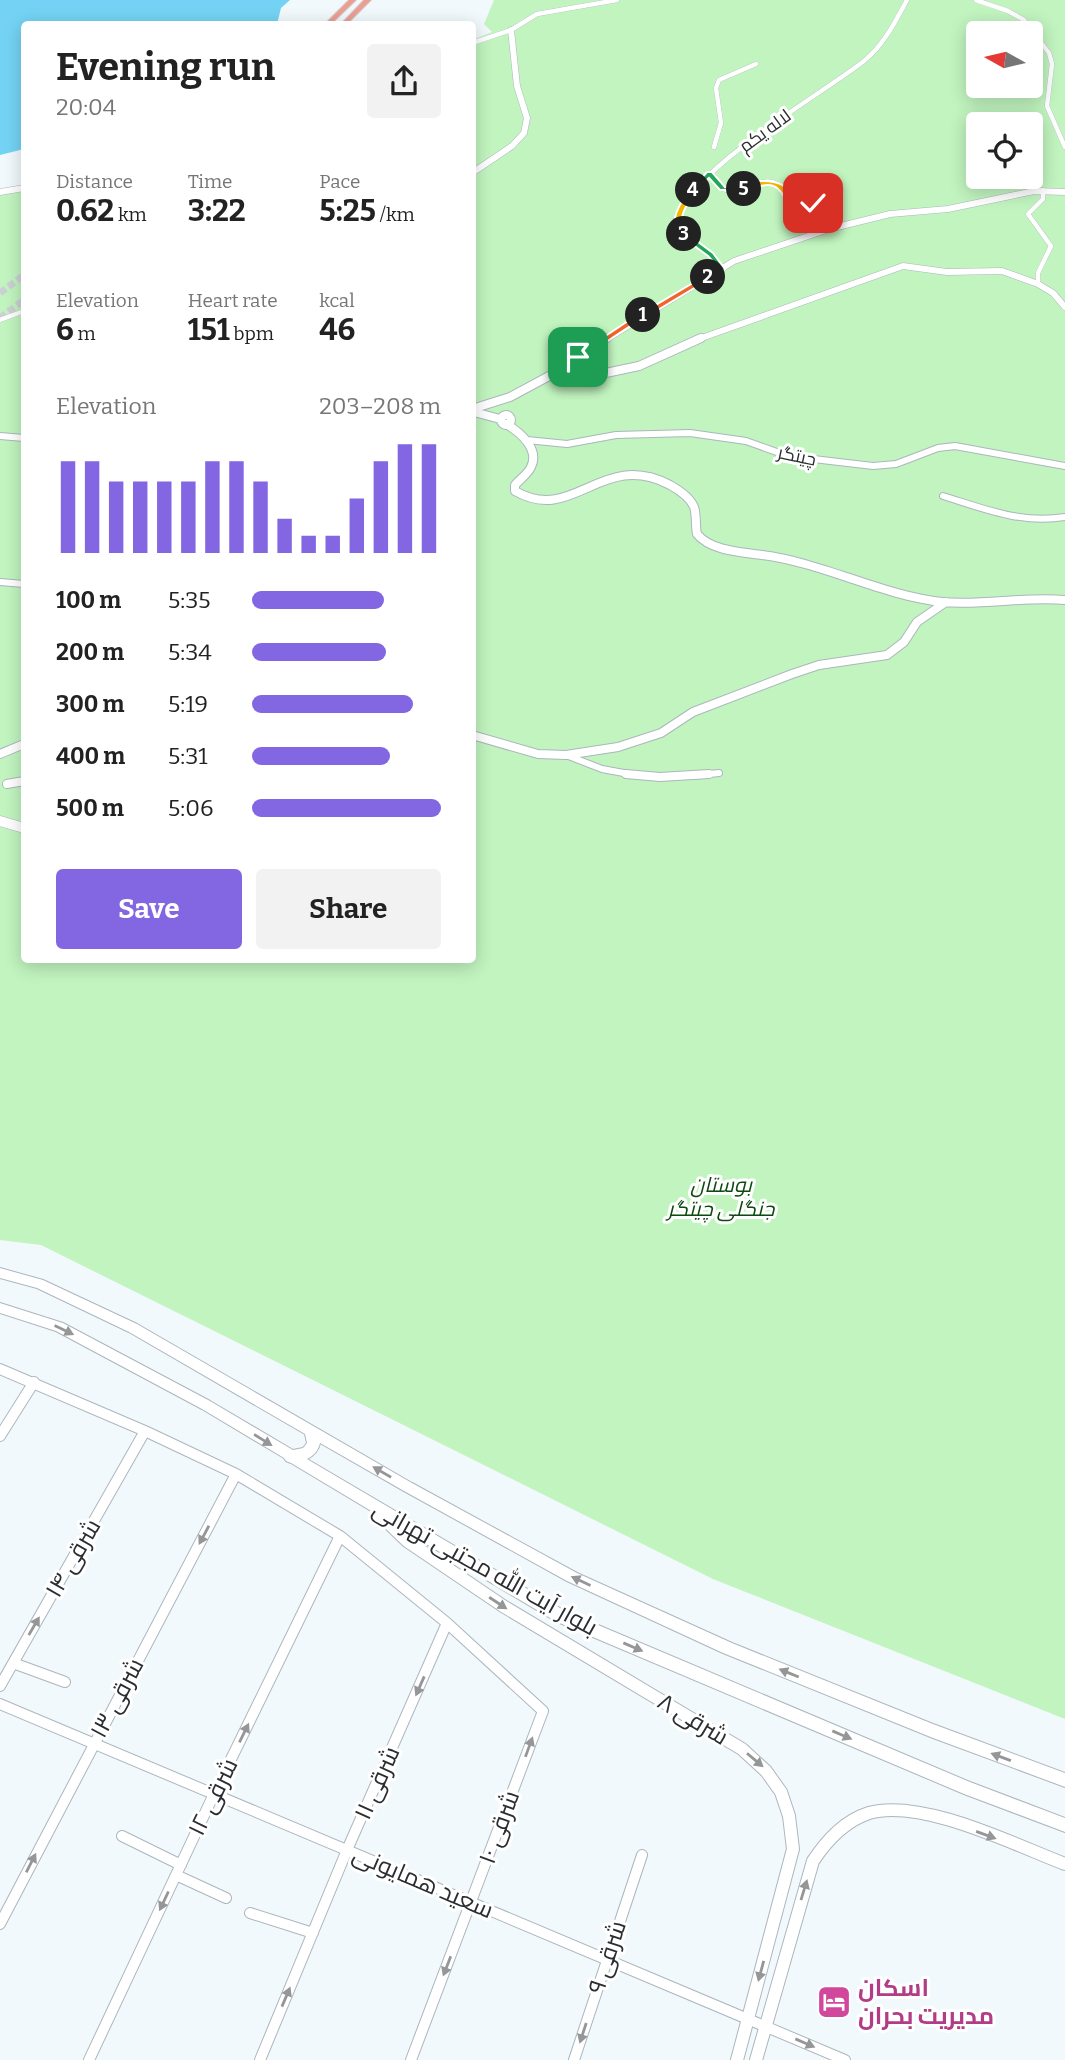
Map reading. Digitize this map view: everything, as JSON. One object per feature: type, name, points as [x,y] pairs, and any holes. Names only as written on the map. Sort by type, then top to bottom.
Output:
[{"type":"highway","points":[[331,21],[353,0]]},
{"type":"highway","points":[[347,21],[368,0]]},
{"type":"main road","name":"بلوار آیت الله مجتبی تهرانی","points":[[0,1273],[39,1284],[121,1322],[572,1577],[728,1648],[933,1731],[1065,1780]]},
{"type":"main road","name":"بلوار آیت الله مجتبی تهرانی","points":[[0,1308],[59,1327],[206,1405],[560,1616],[970,1789],[1065,1825]]},
{"type":"main road","points":[[290,1457],[307,1453],[314,1444],[310,1429]]},
{"type":"street","points":[[476,42],[511,30],[537,14],[617,0]]},
{"type":"street","name":"لاله یکم","points":[[723,268],[677,225],[684,202],[709,174],[730,156],[866,60],[884,40],[907,0]]},
{"type":"street","points":[[976,0],[1008,11],[1024,20],[1049,53],[1052,64],[1047,106],[1065,146]]},
{"type":"street","points":[[476,170],[512,146],[524,133],[527,118],[517,86],[511,30]]},
{"type":"street","points":[[714,147],[721,123],[716,88],[719,80],[756,64]]},
{"type":"street","points":[[709,174],[718,186],[728,190],[744,189],[760,183],[776,183],[787,190],[792,204],[797,206],[841,190]]},
{"type":"street","points":[[0,192],[21,188]]},
{"type":"street","points":[[1038,284],[1036,277],[1039,268],[1051,252],[1051,246],[1036,221],[1028,214],[1043,200],[1044,190]]},
{"type":"street","points":[[476,409],[510,397],[551,375],[734,261],[829,229],[890,214],[948,209],[1044,190],[1065,192]]},
{"type":"street","points":[[551,375],[601,374],[639,366],[690,341],[903,266],[947,272],[1002,271],[1038,284],[1053,293],[1065,307]]},
{"type":"street","points":[[0,320],[21,312]]},
{"type":"street","points":[[578,357],[589,368],[601,374]]},
{"type":"street","points":[[505,420],[510,397]]},
{"type":"street","points":[[476,411],[505,420],[527,440],[532,457],[531,467],[515,485],[514,491],[522,497],[548,502],[622,474],[648,475],[692,502],[695,510],[694,531],[708,543],[819,566],[892,594],[946,603],[1065,600]]},
{"type":"street","name":"چیتگر","points":[[527,440],[567,444],[615,435],[690,433],[746,441],[788,456],[873,466],[896,464],[938,448],[955,446],[1065,466]]},
{"type":"street","points":[[0,436],[21,438]]},
{"type":"street","points":[[943,496],[1007,519],[1046,521],[1065,517]]},
{"type":"street","points":[[0,582],[21,584]]},
{"type":"street","points":[[476,736],[520,751],[566,755],[639,741],[661,733],[693,712],[792,674],[819,665],[887,655],[904,642],[917,622],[946,603]]},
{"type":"street","points":[[0,754],[21,745]]},
{"type":"street","points":[[566,755],[586,766],[620,773],[661,776],[719,773]]},
{"type":"street","points":[[7,784],[21,782]]},
{"type":"street","points":[[0,821],[21,827]]},
{"type":"street","points":[[0,1369],[145,1431],[236,1474],[340,1536],[447,1623]]},
{"type":"street","points":[[0,1436],[34,1382]]},
{"type":"street","name":"۱۴ شرقی","points":[[0,1686],[145,1431]]},
{"type":"street","name":"۱۳ شرقی","points":[[0,1924],[236,1474]]},
{"type":"street","name":"۸ شرقی","points":[[367,1502],[407,1541],[503,1606],[742,1749],[771,1773],[785,1797],[791,1818],[793,1849],[737,2060]]},
{"type":"street","name":"۱۲ شرقی","points":[[89,2060],[214,1794],[340,1536]]},
{"type":"street","name":"۱۰ شرقی","points":[[411,2060],[542,1711],[447,1623]]},
{"type":"street","name":"۱۱ شرقی","points":[[260,2060],[347,1850],[447,1623]]},
{"type":"street","points":[[13,1663],[65,1682]]},
{"type":"street","name":"سعید همایونی","points":[[0,1704],[845,2060]]},
{"type":"street","points":[[756,2060],[813,1861],[828,1837],[855,1820],[879,1811],[911,1811],[1065,1864]]},
{"type":"street","points":[[122,1836],[226,1898]]},
{"type":"street","name":"۹ شرقی","points":[[574,2060],[642,1855]]},
{"type":"street","points":[[250,1913],[313,1933]]},
{"type":"green space","name":"بوستان جنگلی چیتگر","points":[[494,0],[1065,0],[1065,1719],[713,1579],[41,1245],[0,1240],[0,190],[21,186],[21,963],[476,963],[476,38],[492,32],[484,24]]},
{"type":"water","points":[[0,0],[290,0],[281,8],[278,21],[21,21],[21,150],[0,155]]},
{"type":"tunnel","points":[[0,293],[21,277]]},
{"type":"tunnel","points":[[0,318],[21,302]]},
{"type":"place","name":"اسکان مدیریت بحران","points":[[834,2002]]},
{"type":"route","points":[[578,357],[723,268],[677,225],[684,202],[709,174],[723,189],[737,190],[760,183],[776,183],[787,190],[792,204],[805,206],[813,203]]}]
